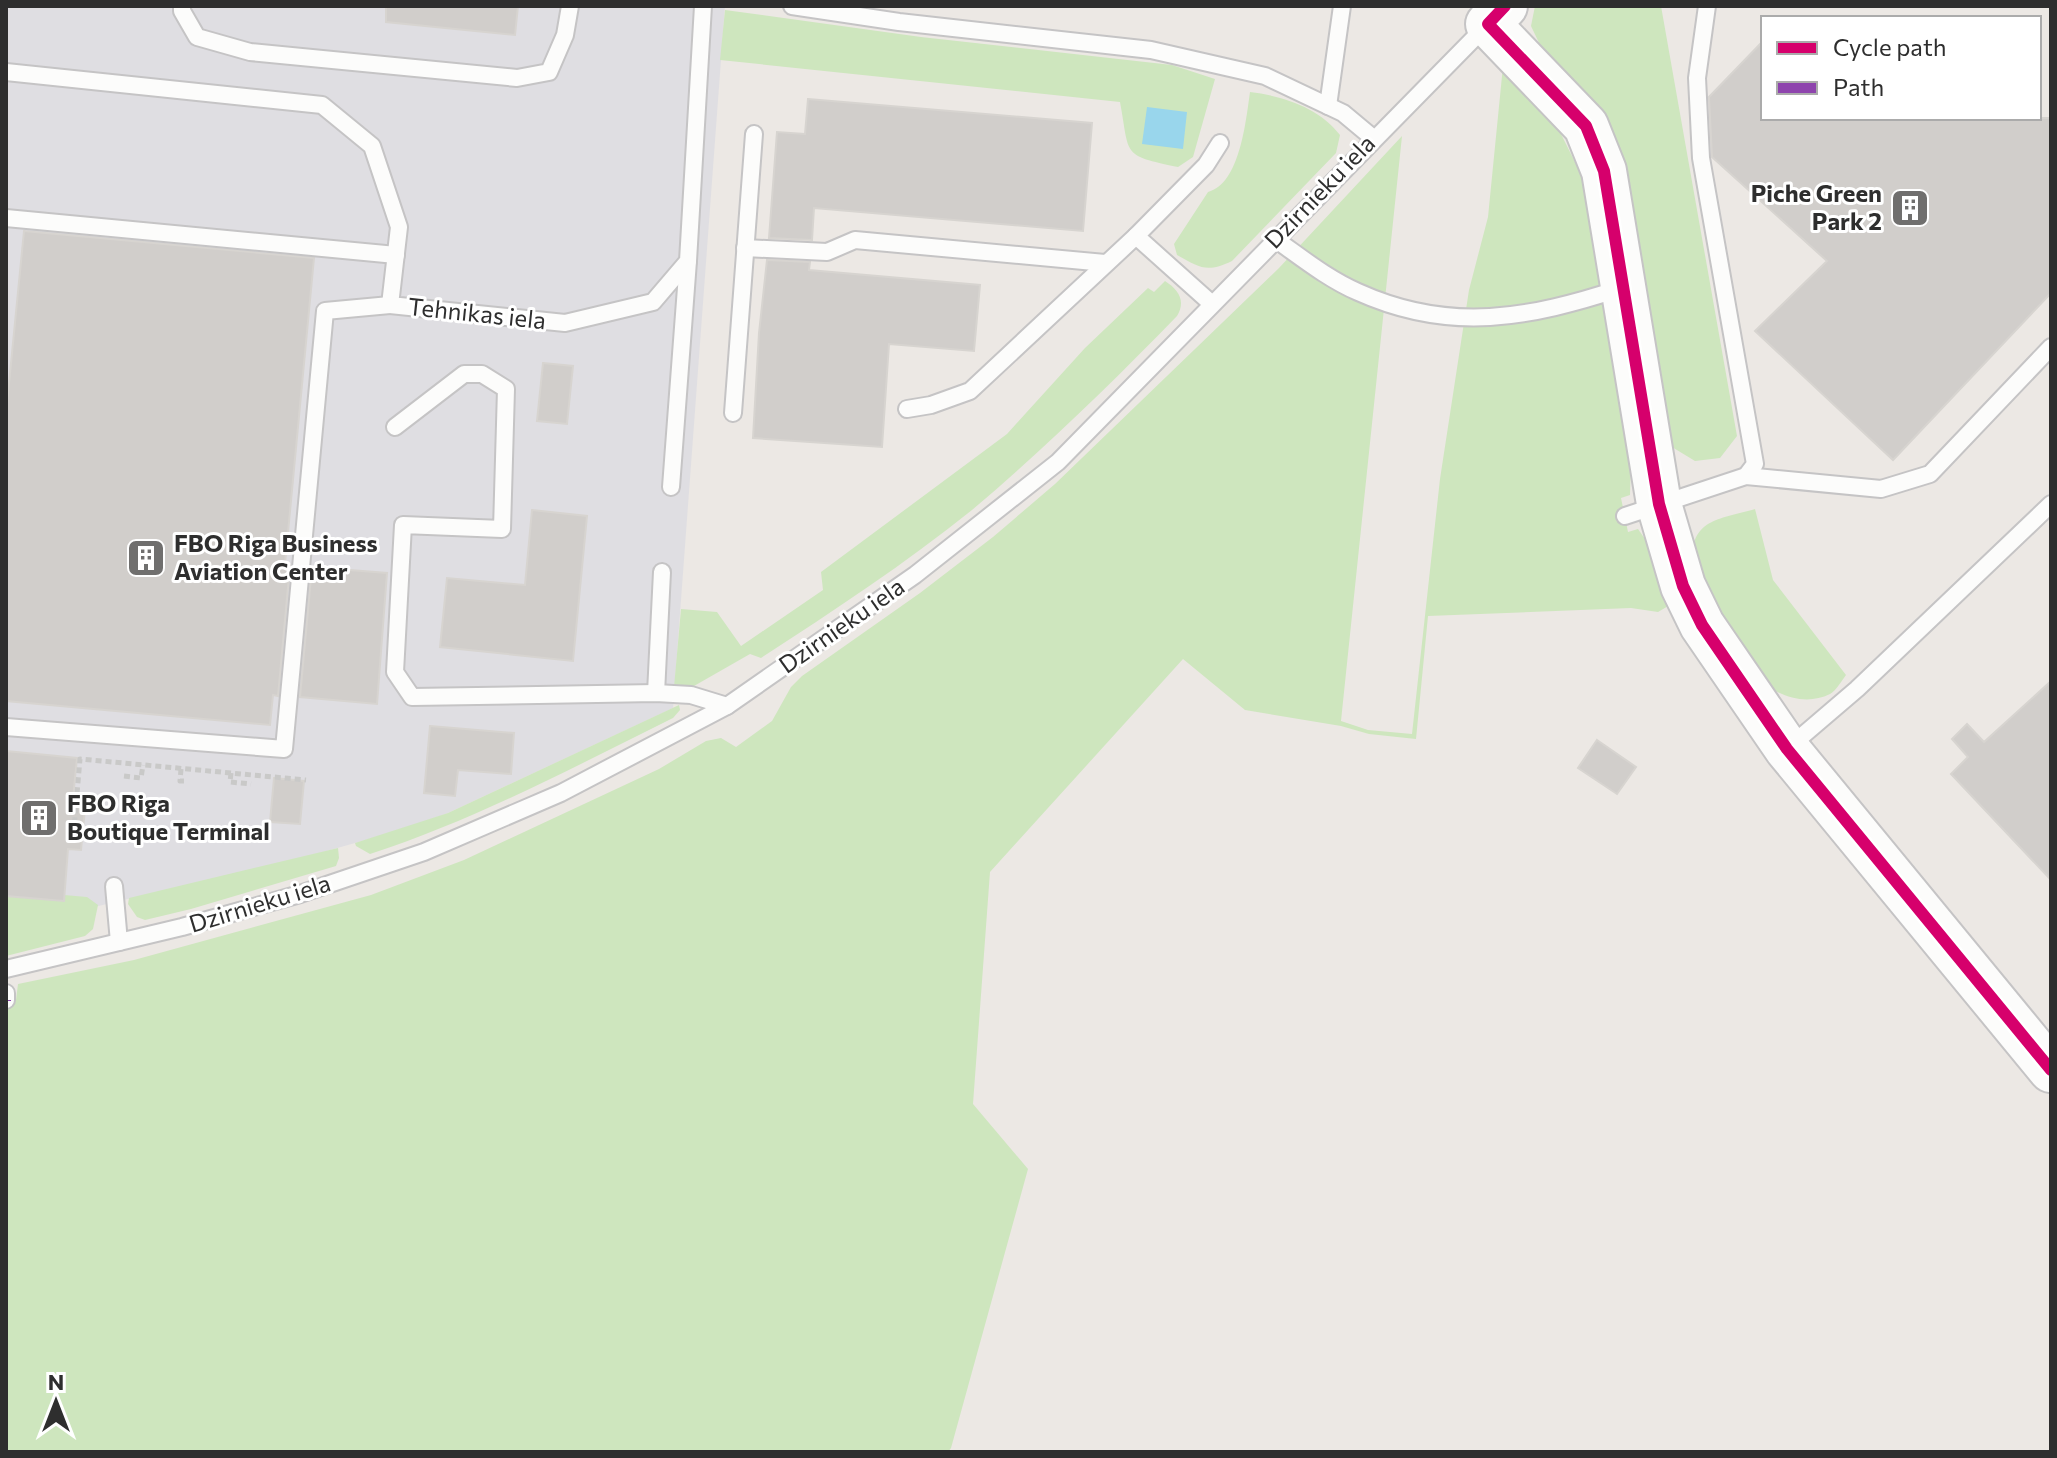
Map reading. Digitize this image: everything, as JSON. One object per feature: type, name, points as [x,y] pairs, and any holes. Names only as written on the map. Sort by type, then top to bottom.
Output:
[{"type":"street","points":[[1497,15],[1586,126],[1604,171],[1623,288],[1642,510],[1702,625],[1787,749],[2051,1070]]},
{"type":"lane","points":[[182,6],[197,37],[250,52],[517,78],[549,72],[565,35],[570,6]]},
{"type":"lane","points":[[671,487],[703,6]]},
{"type":"lane","points":[[792,6],[899,22],[1151,50],[1265,76],[1343,113],[1373,138]]},
{"type":"lane","points":[[1328,106],[1342,6]]},
{"type":"lane","points":[[1707,6],[1697,78],[1701,158],[1755,464],[1746,476]]},
{"type":"lane","name":"Dzirnieku iela","points":[[6,969],[300,894],[424,852],[561,793],[727,706],[915,575],[1058,462],[1497,15]]},
{"type":"lane","name":"Tehnikas iela","points":[[6,72],[322,105],[372,146],[399,227],[390,305],[565,323],[653,302],[688,261]]},
{"type":"lane","points":[[733,413],[754,134]]},
{"type":"lane","points":[[907,409],[931,405],[970,391],[1136,236],[1206,165],[1220,143]]},
{"type":"lane","points":[[6,218],[396,255]]},
{"type":"lane","points":[[1136,236],[1212,304]]},
{"type":"lane","points":[[1275,239],[1357,292],[1398,307],[1448,319],[1517,316],[1623,288]]},
{"type":"lane","points":[[745,248],[827,252],[855,240],[1105,263]]},
{"type":"lane","points":[[6,727],[284,749],[325,311],[390,305]]},
{"type":"lane","points":[[1642,510],[1746,476],[1881,489],[1930,474],[2051,347]]},
{"type":"lane","points":[[395,427],[464,374],[482,374],[506,389],[502,529],[403,525],[395,672],[412,697],[656,693],[691,695],[727,706]]},
{"type":"lane","points":[[1787,749],[1857,689],[2051,504]]},
{"type":"lane","points":[[656,693],[662,572]]},
{"type":"lane","points":[[114,886],[119,942]]},
{"type":"lane","points":[[6,993],[6,1000]]},
{"type":"path","points":[[70,828],[74,829],[80,759],[306,780]]},
{"type":"path","points":[[124,776],[141,778],[143,765]]},
{"type":"path","points":[[181,769],[180,781],[185,781]]},
{"type":"path","points":[[231,773],[230,782],[251,784]]},
{"type":"shaded area","points":[[6,6],[725,6],[673,708],[448,813],[401,830],[309,856],[6,928]]},
{"type":"green space","points":[[1535,6],[1661,6],[1737,436],[1720,458],[1695,461],[1672,447],[1622,165],[1604,119],[1568,74],[1541,47],[1531,26]]},
{"type":"green space","points":[[725,10],[921,37],[1172,65],[1215,79],[1193,157],[1178,167],[1146,159],[1131,150],[1120,102],[720,60]]},
{"type":"green space","points":[[1503,66],[1554,120],[1581,174],[1597,242],[1631,460],[1630,495],[1621,498],[1628,532],[1638,529],[1645,539],[1652,538],[1675,602],[1658,612],[1631,608],[1428,616],[1416,739],[1369,734],[1341,726],[1245,710],[1183,659],[990,872],[973,1104],[1028,1169],[948,1452],[6,1452],[6,1001],[16,1000],[18,984],[134,960],[371,895],[464,860],[659,769],[706,741],[721,738],[736,747],[772,721],[791,687],[802,676],[920,593],[1055,484],[1279,268],[1402,136],[1341,721],[1368,730],[1412,734],[1440,479],[1469,290],[1488,217]]},
{"type":"green space","points":[[1250,92],[1288,100],[1322,117],[1340,135],[1336,153],[1232,261],[1210,268],[1198,266],[1177,255],[1174,244],[1208,192],[1219,187],[1228,177],[1240,150]]},
{"type":"green space","points":[[1165,281],[1180,296],[1177,316],[1077,416],[972,510],[895,568],[761,658],[750,654],[694,686],[674,687],[681,609],[717,612],[741,646],[823,590],[821,572],[1007,434],[1085,348],[1148,288],[1154,292]]},
{"type":"green space","points":[[1755,509],[1773,580],[1846,675],[1830,694],[1818,698],[1793,698],[1759,680],[1736,649],[1692,559],[1693,545],[1703,528],[1721,518]]},
{"type":"green space","points":[[679,705],[680,710],[673,718],[486,809],[370,854],[356,846],[355,843],[448,813]]},
{"type":"green space","points":[[338,848],[336,866],[191,909],[145,920],[137,917],[128,904],[129,898]]},
{"type":"green space","points":[[6,896],[87,897],[98,905],[93,929],[85,936],[6,956]]},
{"type":"water","points":[[1147,107],[1187,112],[1183,149],[1142,144]]},
{"type":"building","points":[[386,6],[518,6],[515,35],[386,22]]},
{"type":"building","name":"Piche Green Park 2","points":[[1761,43],[1761,120],[2051,118],[2051,293],[1893,460],[1755,331],[1827,261],[1712,157],[1709,97]]},
{"type":"building","points":[[808,99],[1092,123],[1083,231],[814,208],[812,240],[769,238],[777,132],[805,134]]},
{"type":"building","name":"FBO Riga Business Aviation Center","points":[[24,231],[314,258],[285,564],[290,565],[278,696],[273,695],[270,725],[6,701],[6,414]]},
{"type":"building","points":[[767,260],[810,262],[809,270],[980,285],[974,351],[889,344],[882,447],[753,438]]},
{"type":"building","points":[[543,363],[573,366],[567,424],[537,421]]},
{"type":"building","points":[[532,510],[587,516],[573,661],[440,647],[447,578],[525,585]]},
{"type":"building","points":[[312,567],[387,573],[377,704],[300,697]]},
{"type":"building","points":[[2051,681],[2051,880],[1951,774],[1968,757],[1952,739],[1967,724],[1984,742]]},
{"type":"building","points":[[430,726],[514,733],[511,774],[458,770],[455,796],[424,793]]},
{"type":"building","points":[[1597,740],[1636,767],[1617,794],[1578,768]]},
{"type":"building","name":"FBO Riga Boutique Terminal","points":[[6,751],[77,758],[72,808],[85,809],[81,850],[68,849],[64,901],[6,896]]},
{"type":"building","points":[[274,778],[304,781],[300,824],[270,822]]},
{"type":"cycle path","points":[[1505,6],[1488,24],[1586,126],[1604,171],[1659,504],[1683,586],[1702,625],[1787,749],[2051,1070]]},
{"type":"place","name":"Piche Green Park 2","points":[[1910,208]]},
{"type":"place","name":"FBO Riga Business Aviation Center","points":[[146,558]]},
{"type":"place","name":"FBO Riga Boutique Terminal","points":[[39,818]]}]
